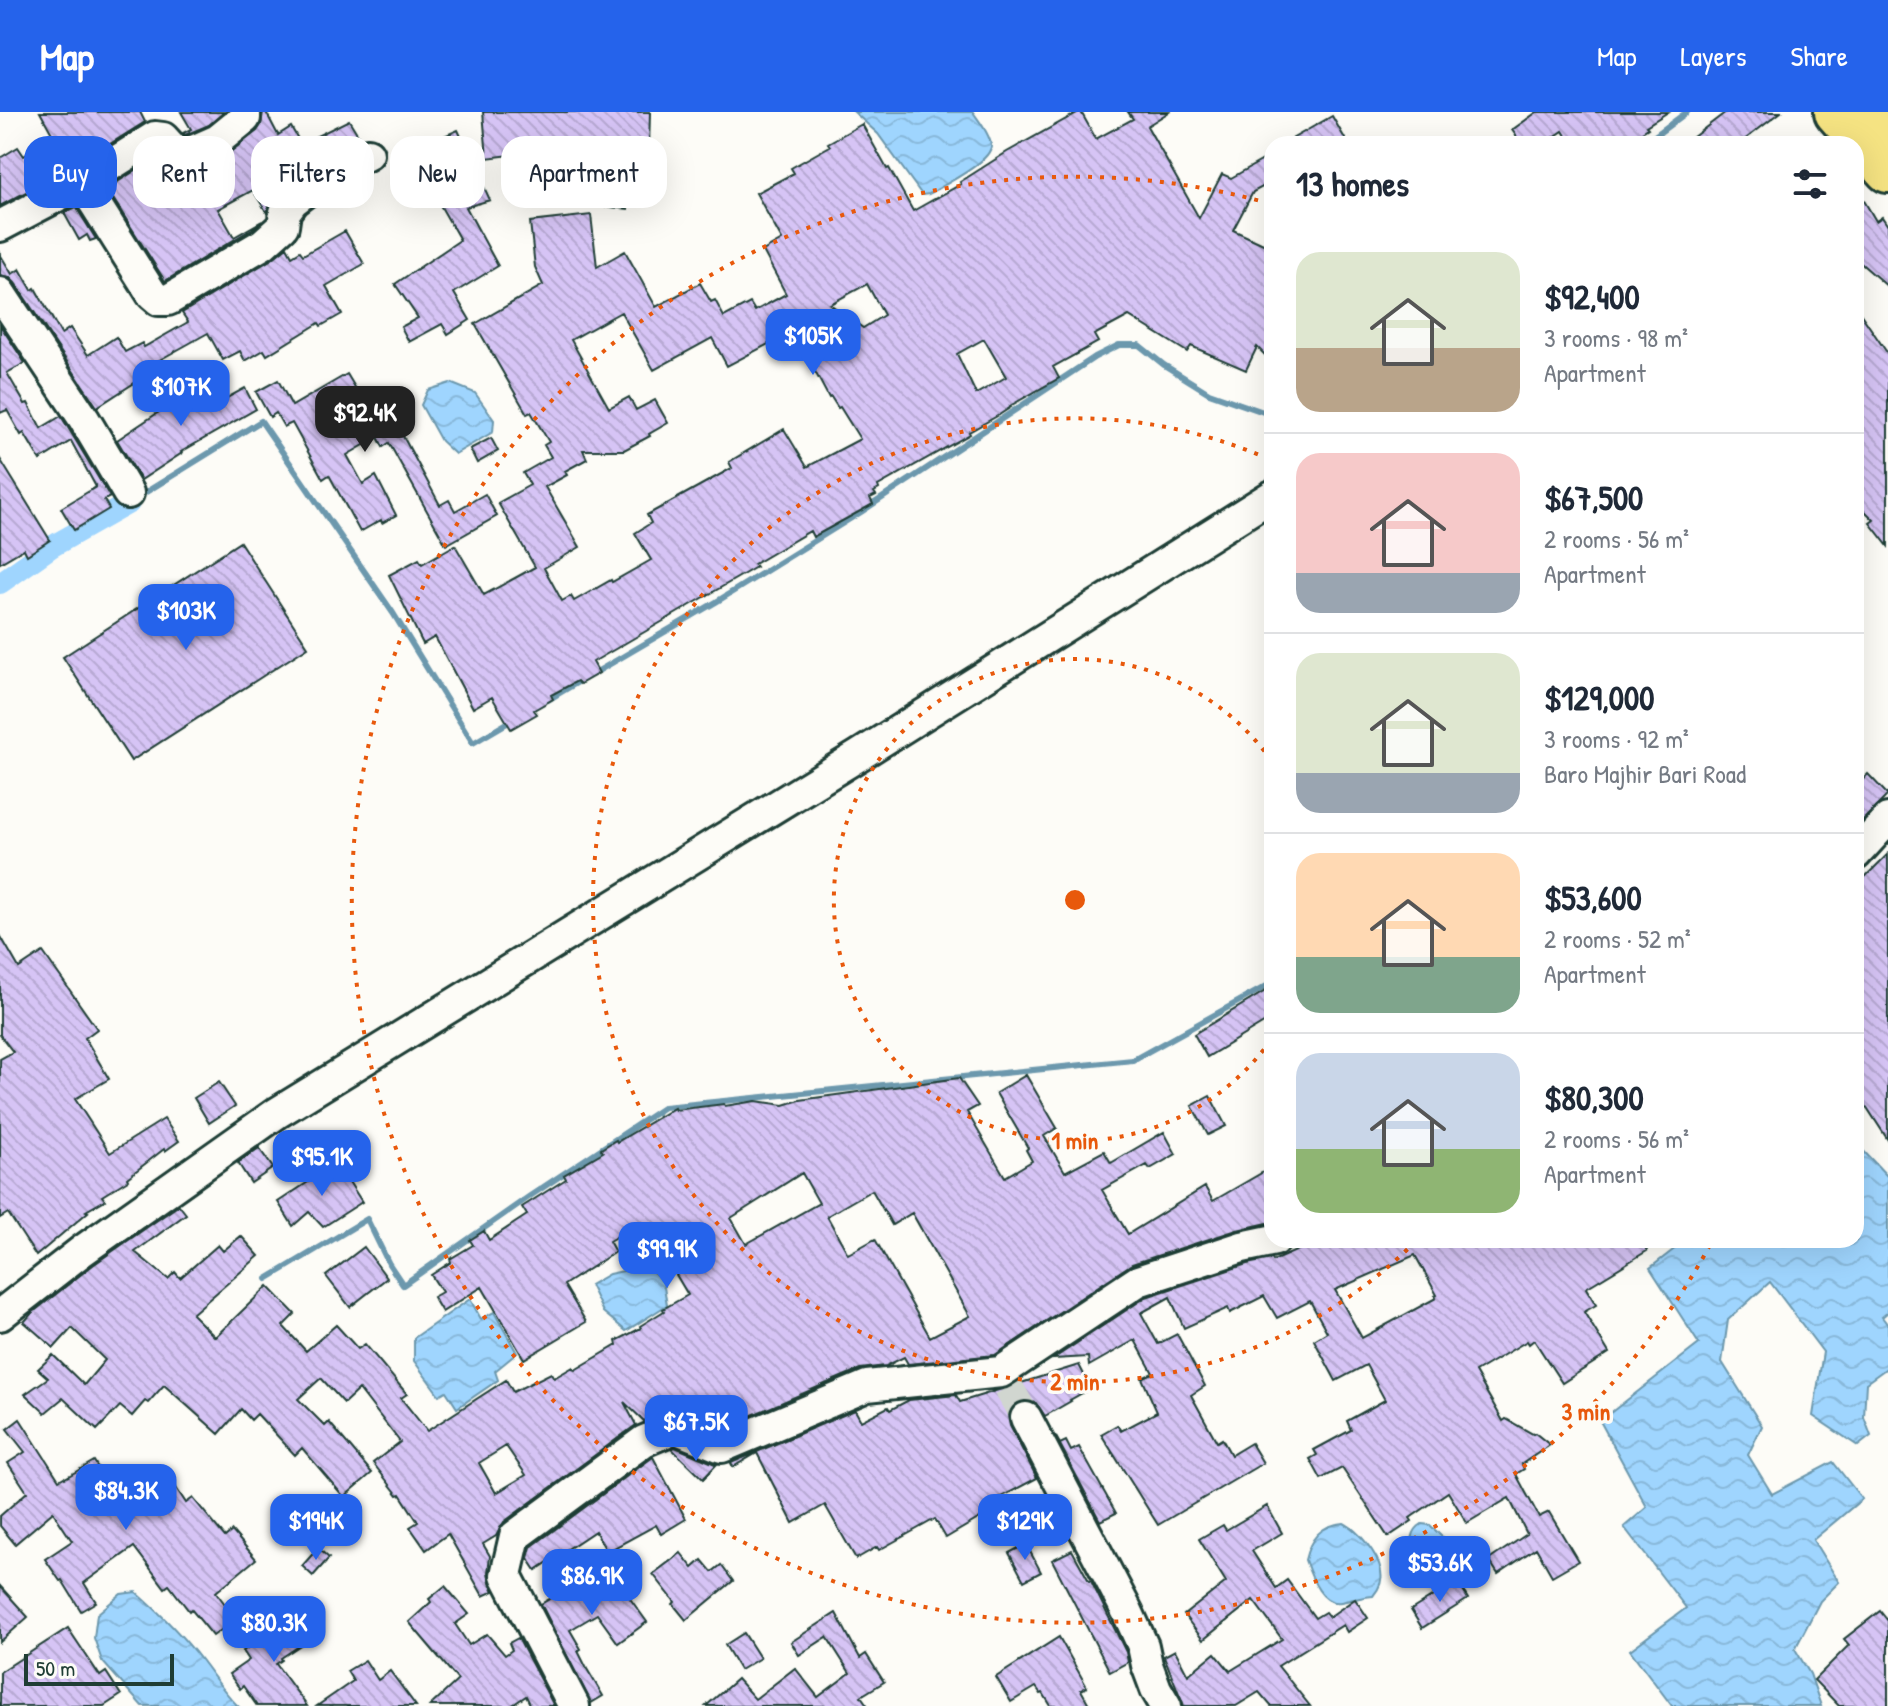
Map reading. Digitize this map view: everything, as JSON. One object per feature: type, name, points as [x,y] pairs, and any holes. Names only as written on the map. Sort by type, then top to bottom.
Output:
[{"type":"highway","points":[[1837,112],[1858,136]]},
{"type":"highway","points":[[1862,112],[1888,141]]},
{"type":"highway","points":[[1864,143],[1888,170]]},
{"type":"main road","points":[[1820,112],[1842,136]]},
{"type":"main road","points":[[1878,112],[1888,123]]},
{"type":"main road","points":[[1864,161],[1888,188]]},
{"type":"street","points":[[117,161],[155,137],[163,138],[174,150],[184,155],[218,140],[245,118],[245,112]]},
{"type":"street","points":[[0,226],[34,208]]},
{"type":"street","points":[[98,208],[152,294],[159,300],[168,300],[263,244],[283,226],[288,208]]},
{"type":"street","points":[[0,293],[84,419],[128,493]]},
{"type":"street","points":[[0,1315],[82,1251],[277,1113],[1264,501]]},
{"type":"street","points":[[1864,845],[1888,819]]},
{"type":"street","points":[[574,1706],[506,1575],[515,1536],[644,1441],[675,1428],[722,1447],[867,1386],[1005,1380],[1138,1281],[1264,1242]]},
{"type":"street","points":[[1026,1418],[1127,1611],[1143,1646],[1156,1689],[1166,1706]]},
{"type":"water","points":[[854,112],[973,112],[989,136],[991,145],[984,158],[966,172],[922,195],[878,134]]},
{"type":"water","points":[[450,383],[475,393],[494,420],[493,432],[455,454],[441,441],[421,405],[428,390]]},
{"type":"water","points":[[1864,1152],[1888,1177],[1888,1312],[1882,1317],[1888,1325],[1888,1367],[1866,1383],[1864,1417],[1871,1436],[1858,1446],[1813,1416],[1823,1352],[1770,1282],[1728,1320],[1722,1362],[1762,1426],[1748,1455],[1772,1494],[1833,1462],[1862,1499],[1813,1540],[1839,1582],[1820,1601],[1795,1649],[1810,1674],[1821,1706],[1672,1706],[1630,1650],[1686,1608],[1624,1527],[1647,1507],[1600,1421],[1699,1344],[1650,1268],[1676,1248],[1864,1248]]},
{"type":"water","points":[[647,1266],[663,1281],[667,1305],[626,1331],[603,1312],[590,1285],[609,1274]]},
{"type":"water","points":[[470,1299],[481,1319],[494,1312],[517,1353],[495,1371],[498,1380],[457,1408],[446,1391],[439,1395],[414,1361],[414,1338]]},
{"type":"water","points":[[1344,1523],[1356,1531],[1372,1550],[1381,1578],[1373,1596],[1334,1602],[1322,1595],[1305,1560],[1317,1534]]},
{"type":"water","points":[[1422,1524],[1430,1525],[1451,1546],[1455,1558],[1441,1568],[1425,1566],[1415,1553],[1413,1537]]},
{"type":"water","points":[[136,1592],[179,1634],[238,1706],[142,1706],[102,1661],[94,1638],[97,1614],[121,1594]]},
{"type":"building","points":[[40,112],[140,112],[145,122],[117,140],[117,136],[53,136]]},
{"type":"building","points":[[181,112],[224,112],[209,125],[185,135],[183,133],[191,129]]},
{"type":"building","points":[[263,112],[266,112],[278,135],[291,127],[296,136],[251,136],[251,191],[235,200],[235,148],[261,125]]},
{"type":"building","points":[[483,112],[650,112],[649,136],[501,136],[501,156],[487,158]]},
{"type":"building","points":[[1079,112],[1096,139],[1133,119],[1128,112],[1169,112],[1147,126],[1199,218],[1222,174],[1231,178],[1264,159],[1264,186],[1253,192],[1233,230],[1264,244],[1264,354],[1257,347],[1246,370],[1191,346],[1187,352],[1129,316],[1094,335],[1098,342],[1053,367],[1059,378],[970,434],[878,486],[879,489],[874,492],[876,495],[870,498],[873,504],[813,537],[810,531],[754,564],[756,567],[593,662],[599,673],[551,695],[553,699],[534,710],[537,714],[511,729],[492,697],[473,708],[435,637],[423,644],[389,575],[419,559],[422,564],[455,545],[484,595],[535,567],[498,503],[530,485],[523,473],[551,457],[544,445],[549,442],[531,412],[527,414],[475,324],[543,285],[535,267],[530,222],[591,215],[597,267],[625,251],[656,307],[700,283],[711,302],[715,300],[724,317],[750,303],[755,311],[786,294],[763,251],[782,240],[756,193],[794,173],[791,168],[830,146],[828,143],[862,124],[913,211]],"holes":[[[867,284],[884,315],[863,328],[830,304]],[[621,312],[654,370],[712,338],[727,366],[774,341],[785,359],[803,349],[829,398],[840,407],[860,439],[807,467],[784,429],[729,462],[732,468],[647,515],[651,523],[635,533],[651,560],[574,601],[571,596],[562,601],[544,568],[580,547],[545,487],[587,459],[583,450],[624,450],[668,423],[655,400],[636,410],[629,397],[609,408],[571,340]],[[984,339],[1006,377],[976,394],[957,354]]]},
{"type":"building","points":[[1537,112],[1668,112],[1636,136],[1566,136],[1563,131],[1556,136],[1516,136],[1512,130]]},
{"type":"building","points":[[1726,112],[1781,112],[1750,136],[1694,136]]},
{"type":"building","points":[[1332,116],[1343,136],[1297,136]]},
{"type":"building","points":[[349,120],[359,136],[317,136]]},
{"type":"building","points":[[458,130],[461,136],[444,136]]},
{"type":"building","points":[[18,147],[24,156],[24,193],[0,206],[0,158]]},
{"type":"building","points":[[133,172],[133,208],[220,208],[234,237],[262,221],[165,281],[117,205],[117,182]]},
{"type":"building","points":[[1864,201],[1876,221],[1882,217],[1888,226],[1888,287],[1864,266]]},
{"type":"building","points":[[77,208],[96,239],[90,241],[87,235],[79,240],[64,213]]},
{"type":"building","points":[[442,208],[467,208],[498,266],[454,293],[470,320],[448,334],[442,324],[409,342],[401,327],[418,318],[395,284],[460,240]]},
{"type":"building","points":[[345,231],[364,264],[326,286],[342,314],[321,326],[319,323],[267,355],[264,350],[245,361],[240,351],[223,360],[208,333],[138,372],[142,378],[97,407],[15,283],[9,277],[0,275],[0,254],[12,274],[20,269],[32,290],[35,288],[61,334],[70,328],[88,355],[116,337],[125,352],[142,343],[144,347],[188,322],[182,313],[287,247],[292,256],[300,251],[303,255]]},
{"type":"building","points":[[1864,319],[1888,354],[1888,546],[1870,523],[1874,520],[1864,510]]},
{"type":"building","points":[[0,325],[25,363],[7,373],[25,404],[28,403],[41,428],[61,416],[110,497],[104,500],[109,509],[74,530],[61,508],[96,487],[71,441],[40,460],[7,410],[0,413]]},
{"type":"building","points":[[347,374],[368,409],[393,394],[407,419],[397,425],[440,505],[449,500],[455,511],[485,494],[497,516],[446,545],[389,443],[383,447],[378,437],[347,455],[363,484],[376,476],[396,515],[360,532],[329,475],[323,479],[292,423],[284,427],[276,413],[270,417],[256,392],[278,380],[292,406]]},
{"type":"building","points":[[206,387],[216,404],[245,388],[256,409],[181,452],[141,480],[117,440],[189,392],[191,395]]},
{"type":"building","points":[[491,438],[498,451],[477,463],[470,449]]},
{"type":"building","points":[[0,459],[50,540],[27,555],[24,549],[0,563]]},
{"type":"building","points":[[240,542],[308,647],[131,761],[63,657]]},
{"type":"building","points":[[1868,774],[1888,795],[1864,819],[1864,778]]},
{"type":"building","points":[[1888,854],[1888,1140],[1864,1103],[1864,878]]},
{"type":"building","points":[[0,935],[19,968],[43,952],[97,1029],[85,1038],[109,1079],[75,1099],[110,1153],[164,1119],[179,1141],[102,1196],[105,1200],[86,1211],[36,1256],[8,1213],[0,1218],[0,1059],[13,1052],[0,1035]]},
{"type":"building","points":[[1264,992],[1264,1023],[1207,1057],[1194,1034]]},
{"type":"building","points":[[1026,1075],[1057,1128],[1044,1136],[1065,1172],[1104,1151],[1111,1163],[1164,1132],[1176,1154],[1150,1169],[1147,1165],[1102,1190],[1128,1234],[1205,1187],[1213,1201],[1264,1172],[1264,1224],[1132,1264],[995,1355],[908,1364],[904,1357],[886,1366],[860,1369],[722,1428],[681,1411],[668,1411],[644,1421],[624,1402],[636,1425],[504,1522],[496,1536],[483,1544],[490,1556],[488,1572],[494,1591],[483,1596],[448,1534],[426,1550],[410,1527],[418,1522],[400,1494],[373,1463],[400,1442],[359,1389],[344,1403],[321,1378],[298,1399],[325,1426],[329,1422],[372,1473],[344,1497],[302,1448],[295,1455],[257,1414],[251,1420],[241,1409],[219,1434],[164,1385],[132,1416],[120,1406],[97,1430],[63,1398],[45,1413],[25,1394],[48,1378],[38,1369],[53,1355],[84,1385],[105,1360],[72,1328],[54,1348],[24,1322],[93,1265],[179,1205],[186,1214],[135,1252],[168,1279],[175,1272],[180,1278],[218,1245],[223,1251],[241,1236],[259,1256],[192,1314],[215,1337],[268,1286],[295,1314],[283,1326],[306,1351],[336,1325],[358,1349],[365,1344],[407,1394],[401,1398],[427,1431],[506,1380],[513,1392],[551,1373],[554,1378],[573,1367],[575,1370],[688,1295],[669,1263],[663,1267],[638,1224],[609,1241],[615,1252],[564,1285],[586,1322],[524,1359],[482,1287],[442,1312],[433,1297],[442,1292],[431,1275],[473,1245],[470,1240],[484,1231],[489,1240],[527,1215],[522,1207],[566,1179],[564,1175],[603,1152],[601,1149],[674,1108],[756,1101],[784,1105],[800,1100],[959,1078],[978,1106],[967,1112],[1005,1177],[1032,1161],[1026,1150],[1028,1148],[996,1093]],"holes":[[[802,1173],[819,1203],[746,1244],[731,1218]],[[872,1190],[892,1225],[912,1213],[970,1316],[930,1337],[875,1239],[848,1254],[827,1216]],[[506,1446],[526,1475],[496,1493],[479,1463]]]},
{"type":"building","points":[[219,1082],[235,1106],[209,1123],[194,1098]]},
{"type":"building","points":[[1210,1096],[1226,1126],[1208,1135],[1192,1106]]},
{"type":"building","points":[[259,1148],[273,1168],[251,1183],[238,1163]]},
{"type":"building","points":[[337,1163],[362,1202],[323,1227],[309,1212],[293,1226],[278,1202]]},
{"type":"building","points":[[364,1247],[387,1278],[350,1307],[326,1276]]},
{"type":"building","points":[[1303,1248],[1645,1248],[1647,1251],[1586,1288],[1596,1305],[1584,1312],[1609,1353],[1562,1383],[1534,1340],[1529,1344],[1527,1341],[1475,1372],[1503,1421],[1506,1419],[1535,1433],[1550,1445],[1522,1464],[1524,1469],[1516,1474],[1539,1517],[1549,1512],[1578,1561],[1552,1576],[1536,1548],[1498,1574],[1489,1560],[1527,1534],[1509,1498],[1467,1523],[1448,1492],[1388,1537],[1342,1468],[1321,1479],[1310,1459],[1317,1455],[1314,1450],[1351,1430],[1347,1421],[1385,1400],[1366,1365],[1336,1381],[1314,1340],[1327,1332],[1310,1301],[1277,1318],[1264,1296],[1230,1313],[1228,1308],[1184,1328],[1170,1297],[1141,1313],[1158,1344],[1177,1334],[1205,1386],[1191,1395],[1217,1442],[1222,1439],[1231,1455],[1251,1443],[1263,1463],[1158,1525],[1101,1434],[1117,1425],[1121,1431],[1157,1412],[1142,1378],[1153,1373],[1135,1340],[1089,1366],[1088,1357],[1053,1359],[1146,1297],[1247,1264]],"holes":[[[1415,1255],[1435,1296],[1362,1338],[1335,1290]]]},
{"type":"building","points":[[1079,1365],[1091,1388],[1071,1401],[1045,1416],[1036,1403],[1028,1400],[1018,1402],[1010,1409],[1010,1426],[1037,1478],[986,1505],[990,1512],[946,1538],[935,1519],[856,1559],[825,1505],[793,1523],[757,1453],[733,1467],[731,1463],[855,1410],[861,1421],[909,1400],[956,1395],[960,1402]]},
{"type":"building","points":[[20,1419],[59,1480],[94,1461],[117,1500],[165,1471],[186,1503],[193,1498],[225,1537],[232,1531],[256,1559],[216,1592],[236,1619],[213,1636],[169,1585],[165,1588],[134,1547],[84,1583],[96,1602],[81,1611],[45,1559],[72,1541],[53,1512],[15,1544],[0,1526],[0,1516],[27,1492],[8,1463],[25,1452],[7,1429]]},
{"type":"building","points":[[1055,1435],[1060,1444],[1066,1441],[1071,1451],[1079,1447],[1116,1513],[1100,1521]]},
{"type":"building","points":[[675,1447],[717,1464],[703,1479],[672,1449]]},
{"type":"building","points":[[653,1457],[686,1519],[661,1534],[656,1525],[607,1552],[595,1531],[536,1570],[528,1558],[531,1547]]},
{"type":"building","points":[[1267,1506],[1282,1533],[1252,1551],[1276,1588],[1287,1580],[1315,1618],[1325,1612],[1329,1617],[1355,1599],[1368,1618],[1347,1632],[1343,1625],[1278,1666],[1310,1706],[1271,1706],[1259,1692],[1236,1706],[1184,1706],[1164,1656],[1175,1650],[1188,1675],[1215,1653],[1230,1671],[1282,1639],[1253,1600],[1203,1640],[1184,1615],[1226,1582],[1199,1539],[1223,1525],[1226,1530]]},
{"type":"building","points":[[1026,1544],[1041,1572],[1024,1581],[1009,1553]]},
{"type":"building","points":[[318,1548],[329,1558],[313,1576],[302,1566]]},
{"type":"building","points":[[1072,1550],[1126,1652],[1128,1662],[1110,1672],[1052,1560]]},
{"type":"building","points":[[681,1553],[693,1568],[702,1560],[712,1572],[721,1565],[733,1581],[686,1620],[653,1574]]},
{"type":"building","points":[[605,1564],[647,1622],[618,1643],[597,1614],[570,1630],[603,1696],[591,1703],[541,1604]]},
{"type":"building","points":[[1457,1581],[1468,1599],[1422,1628],[1411,1610]]},
{"type":"building","points":[[0,1586],[28,1617],[0,1642]]},
{"type":"building","points":[[445,1586],[469,1614],[455,1624],[469,1645],[487,1634],[505,1655],[512,1650],[509,1643],[518,1638],[554,1706],[531,1706],[526,1696],[511,1706],[430,1706],[458,1680],[409,1622]]},
{"type":"building","points":[[1880,1611],[1888,1621],[1888,1706],[1839,1706],[1814,1680],[1849,1645],[1844,1639]]},
{"type":"building","points":[[301,1612],[307,1622],[311,1619],[320,1632],[276,1664],[307,1706],[257,1706],[243,1686],[240,1689],[229,1674],[249,1660],[243,1651]]},
{"type":"building","points":[[836,1613],[860,1658],[866,1654],[884,1682],[861,1696],[868,1706],[706,1706],[737,1679],[755,1699],[795,1668],[818,1697],[850,1673],[827,1637],[799,1655],[791,1642]]},
{"type":"building","points":[[68,1628],[100,1676],[106,1672],[121,1695],[104,1706],[0,1706],[0,1672]]},
{"type":"building","points":[[744,1633],[760,1658],[740,1670],[725,1645]]},
{"type":"building","points":[[1059,1637],[1087,1687],[1081,1690],[1090,1706],[1051,1706],[1036,1687],[1011,1702],[996,1677]]},
{"type":"building","points":[[365,1660],[378,1680],[390,1671],[416,1706],[317,1706],[353,1681],[347,1671]]},
{"type":"waterway","points":[[1655,136],[1687,112]]},
{"type":"waterway","points":[[593,674],[861,512],[1095,357],[1119,345],[1139,345],[1209,393],[1264,412]]},
{"type":"waterway","points":[[138,497],[261,421],[393,613],[473,743],[514,719]]},
{"type":"waterway","points":[[0,583],[51,547],[129,503]]},
{"type":"waterway","points":[[548,700],[583,679]]},
{"type":"waterway","points":[[267,1279],[367,1219],[403,1285],[664,1107],[1133,1060],[1264,987]]},
{"type":"tunnel","points":[[1008,1387],[1026,1418]]}]
